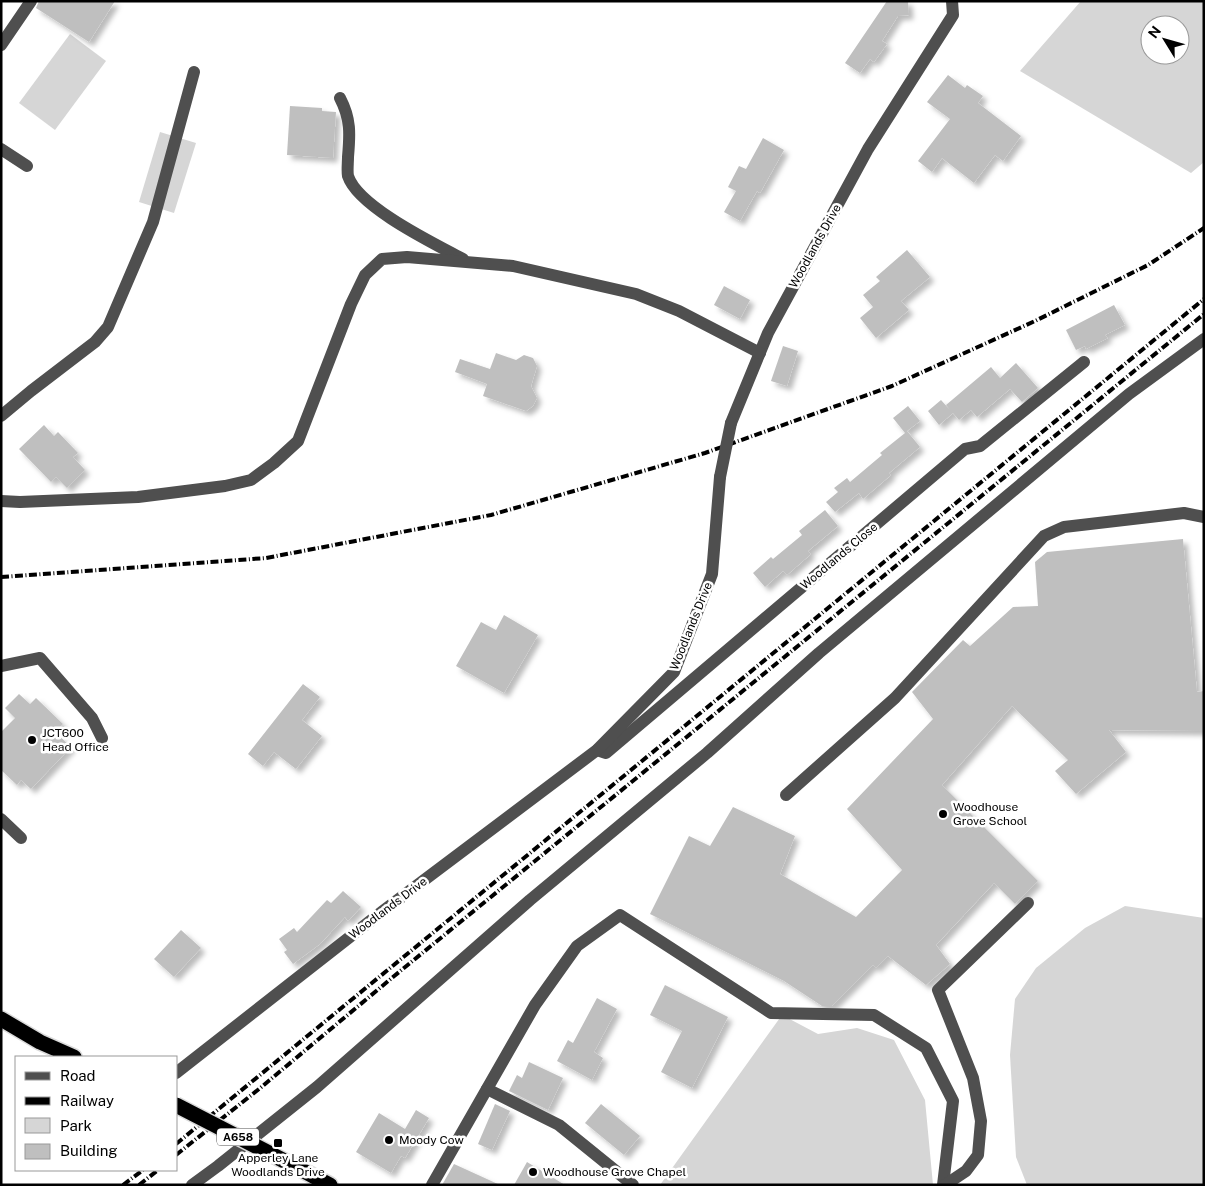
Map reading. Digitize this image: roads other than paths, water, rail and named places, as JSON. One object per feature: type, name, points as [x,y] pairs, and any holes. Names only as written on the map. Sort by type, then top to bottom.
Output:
[{"type":"highway","points":[[2,1022],[72,1056]]},
{"type":"highway","name":"A658","points":[[178,1106],[330,1185]]},
{"type":"street","points":[[1,45],[31,1]]},
{"type":"street","name":"Woodlands Drive","points":[[178,1070],[383,911],[597,750],[674,672],[712,574],[720,477],[730,423],[768,333],[868,149],[953,15],[952,1]]},
{"type":"street","points":[[1,416],[96,342],[108,327],[153,222],[194,72]]},
{"type":"street","points":[[340,98],[346,110],[350,127],[348,176],[357,190],[386,216],[417,235],[470,262]]},
{"type":"street","points":[[1,149],[27,166]]},
{"type":"street","points":[[1,501],[20,502],[138,497],[224,486],[251,480],[274,463],[298,441],[351,304],[365,275],[382,260],[406,257],[513,266],[636,294],[679,311],[760,353]]},
{"type":"street","points":[[192,1185],[316,1087],[530,900],[707,753],[834,640],[1129,394],[1204,338]]},
{"type":"street","name":"Woodlands Close","points":[[597,750],[606,753],[965,449],[980,446],[1084,362]]},
{"type":"street","points":[[786,795],[895,698],[1044,536],[1064,527],[1184,513],[1204,517]]},
{"type":"street","points":[[1,666],[40,658],[92,718],[102,738]]},
{"type":"street","points":[[1,820],[22,838]]},
{"type":"street","points":[[944,1185],[966,1170],[978,1155],[981,1121],[973,1078],[938,990],[1028,903]]},
{"type":"street","points":[[432,1185],[535,1005],[577,946],[620,915],[772,1013],[874,1015],[926,1048],[953,1101],[944,1185]]},
{"type":"street","points":[[487,1089],[559,1125],[633,1185]]},
{"type":"railway","points":[[1,577],[266,558],[491,515],[705,453],[892,386],[1035,321],[1148,265],[1204,228]]},
{"type":"railway","points":[[178,1142],[1204,299]]},
{"type":"railway","points":[[178,1153],[1204,314]]},
{"type":"railway","points":[[123,1185],[142,1171]]},
{"type":"railway","points":[[139,1185],[157,1171]]},
{"type":"place","name":"JCT600 Head Office","points":[[32,740]]},
{"type":"place","name":"Woodhouse Grove School","points":[[943,814]]},
{"type":"place","name":"Moody Cow","points":[[389,1140]]},
{"type":"place","name":"Apperley Lane Woodlands Drive","points":[[278,1143]]},
{"type":"place","name":"Woodhouse Grove Chapel","points":[[533,1172]]}]
